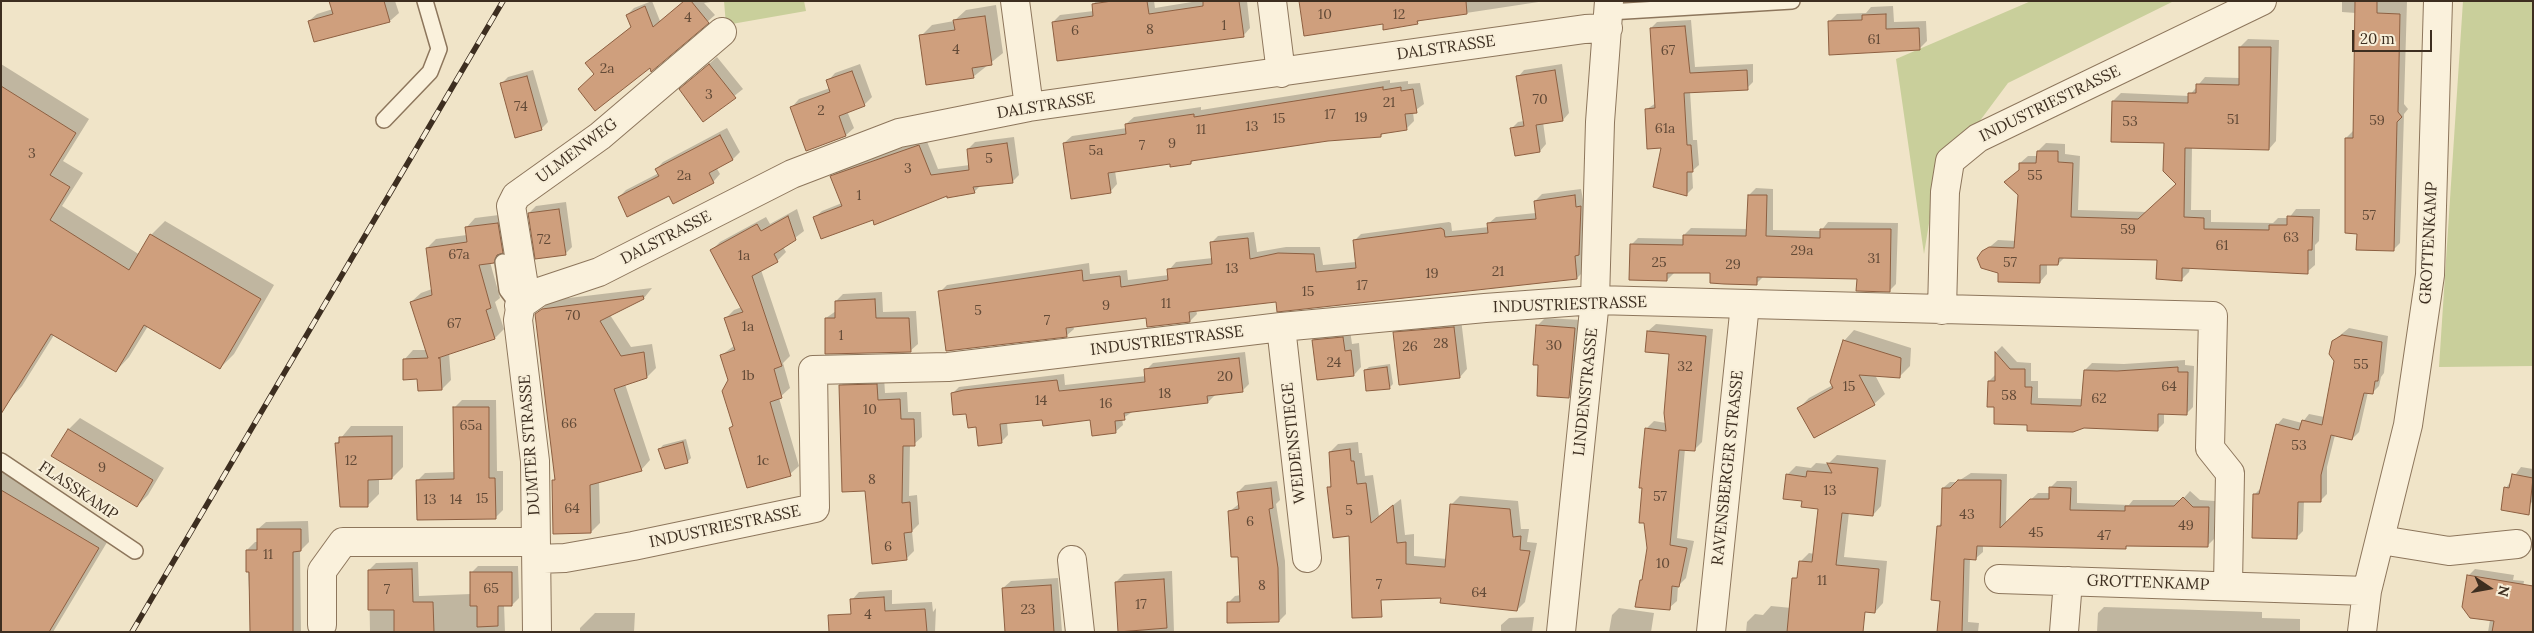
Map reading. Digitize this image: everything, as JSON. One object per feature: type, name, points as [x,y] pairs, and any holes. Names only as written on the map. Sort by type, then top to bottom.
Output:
[{"type":"street","points":[[1015,1],[1029,107]]},
{"type":"street","points":[[1272,1],[1280,73]]},
{"type":"street","name":"INDUSTRIESTRASSE","points":[[1942,310],[1945,192],[1950,161],[1978,138],[2262,1]]},
{"type":"street","name":"GROTTENKAMP","points":[[2362,632],[2367,590],[2381,540],[2408,425],[2430,276],[2438,1]]},
{"type":"street","name":"DALSTRASSE","points":[[519,306],[538,292],[599,272],[792,174],[899,133],[1029,107],[1280,73],[1585,28],[1608,14]]},
{"type":"street","name":"LINDENSTRASSE","points":[[1561,632],[1595,300],[1600,122],[1608,14]]},
{"type":"street","name":"ULMENWEG","points":[[519,306],[524,286],[511,206],[516,196],[600,136],[722,32]]},
{"type":"street","name":"INDUSTRIESTRASSE","points":[[536,550],[565,558],[623,548],[816,508],[813,370],[948,367],[1281,327],[1595,300],[2213,316]]},
{"type":"street","name":"RAVENSBERGER STRASSE","points":[[1711,632],[1745,304]]},
{"type":"street","name":"DUMTER STRASSE","points":[[519,306],[518,320],[534,461],[537,632]]},
{"type":"street","name":"GROTTENKAMP","points":[[2213,316],[2210,448],[2230,473],[2228,585]]},
{"type":"street","name":"WEIDENSTIEGE","points":[[1281,327],[1307,558]]},
{"type":"street","points":[[2381,540],[2448,551],[2517,544]]},
{"type":"street","points":[[322,625],[322,572],[343,542],[536,550]]},
{"type":"street","points":[[1072,560],[1080,632]]},
{"type":"street","name":"GROTTENKAMP","points":[[1999,579],[2367,590]]},
{"type":"street","name":"GROTTENKAMP","points":[[2064,632],[2068,580]]},
{"type":"lane","points":[[384,120],[430,72],[438,49],[425,1]]},
{"type":"lane","points":[[1608,14],[1792,1]]},
{"type":"lane","points":[[503,262],[507,290],[519,306]]},
{"type":"lane","name":"FLASSKAMP","points":[[1,461],[135,551]]},
{"type":"green space","points":[[724,1],[804,1],[806,11],[726,25]]},
{"type":"green space","points":[[2031,1],[2174,1],[2008,83],[1950,161],[1934,193],[1924,254],[1896,59]]},
{"type":"green space","points":[[2463,1],[2533,1],[2533,366],[2439,367]]},
{"type":"building","points":[[329,1],[384,1],[390,22],[314,42],[308,21],[333,14]]},
{"type":"building","points":[[684,1],[691,1],[709,23],[651,72],[650,68],[595,111],[578,89],[594,74],[585,63],[631,27],[626,15],[645,6],[653,27]]},
{"type":"building","points":[[1112,1],[1147,1],[1149,14],[1203,6],[1203,1],[1239,1],[1244,37],[1057,61],[1052,22],[1093,16],[1092,4]]},
{"type":"building","points":[[1299,1],[1466,1],[1467,14],[1417,21],[1418,24],[1383,30],[1383,24],[1304,36]]},
{"type":"building","points":[[2355,1],[2377,1],[2377,13],[2400,14],[2398,112],[2402,117],[2397,122],[2394,251],[2356,250],[2357,234],[2345,233],[2345,138],[2353,138]]},
{"type":"building","points":[[1886,14],[1886,29],[1919,28],[1920,50],[1829,55],[1828,21],[1862,20],[1862,15]]},
{"type":"building","points":[[985,16],[992,65],[972,68],[974,78],[926,85],[919,35],[955,30],[953,20]]},
{"type":"building","points":[[1685,26],[1690,73],[1747,70],[1748,90],[1684,93],[1687,145],[1691,145],[1693,172],[1687,172],[1687,196],[1653,187],[1661,148],[1647,149],[1645,109],[1655,108],[1650,28]]},
{"type":"building","points":[[2239,47],[2271,47],[2269,150],[2185,148],[2184,217],[2204,218],[2204,229],[2269,230],[2269,225],[2287,225],[2287,216],[2313,217],[2312,250],[2308,250],[2308,274],[2182,268],[2182,281],[2156,279],[2157,260],[2059,258],[2058,265],[2040,265],[2040,283],[1998,282],[1998,273],[1981,268],[1977,258],[1982,251],[1989,247],[2014,248],[2018,195],[2004,182],[2019,170],[2019,163],[2036,163],[2037,151],[2058,151],[2058,162],[2073,163],[2071,217],[2138,219],[2176,184],[2163,171],[2164,143],[2111,142],[2112,101],[2188,103],[2188,93],[2196,93],[2196,84],[2239,85]]},
{"type":"building","points":[[709,64],[736,98],[703,122],[679,89]]},
{"type":"building","points":[[1555,70],[1563,121],[1536,125],[1540,152],[1515,156],[1510,128],[1524,126],[1516,76]]},
{"type":"building","points":[[852,71],[865,106],[839,116],[846,136],[806,151],[790,107],[830,92],[826,80]]},
{"type":"building","points":[[527,76],[542,130],[515,138],[500,83]]},
{"type":"building","points":[[1,86],[76,133],[50,175],[70,187],[50,220],[129,270],[150,234],[261,299],[220,369],[144,325],[116,372],[51,334],[1,414]]},
{"type":"building","points":[[1383,87],[1383,90],[1401,87],[1401,91],[1413,89],[1417,113],[1405,114],[1407,130],[1381,134],[1381,137],[1328,141],[1191,161],[1191,164],[1170,167],[1170,164],[1108,173],[1111,193],[1071,199],[1063,143],[1126,134],[1125,124],[1194,114],[1194,117]]},
{"type":"building","points":[[720,135],[733,160],[709,173],[714,183],[673,204],[669,196],[627,217],[618,197],[659,176],[655,169]]},
{"type":"building","points":[[1007,143],[1013,183],[973,187],[975,193],[947,198],[947,196],[874,225],[873,220],[821,239],[813,217],[842,206],[830,176],[919,145],[931,175],[969,170],[967,149]]},
{"type":"building","points":[[1575,195],[1576,207],[1581,206],[1579,255],[1575,256],[1577,279],[1277,312],[1276,302],[1189,312],[1190,322],[1147,327],[1146,318],[1066,328],[1067,337],[946,351],[938,291],[1082,270],[1083,281],[1120,276],[1121,287],[1168,280],[1167,269],[1212,264],[1210,242],[1248,238],[1250,259],[1278,253],[1314,254],[1316,272],[1356,268],[1353,240],[1441,228],[1444,230],[1445,237],[1488,233],[1487,223],[1536,219],[1534,201]]},
{"type":"building","points":[[1748,195],[1767,195],[1766,236],[1820,238],[1820,229],[1891,229],[1890,292],[1856,291],[1857,279],[1757,277],[1757,285],[1724,284],[1710,283],[1710,273],[1667,273],[1667,281],[1629,280],[1630,244],[1683,245],[1683,235],[1746,236]]},
{"type":"building","points":[[559,209],[566,255],[535,259],[528,213]]},
{"type":"building","points":[[788,216],[796,240],[774,254],[778,262],[752,276],[782,366],[774,369],[782,398],[770,402],[791,476],[747,488],[729,428],[733,426],[722,391],[728,380],[720,355],[735,350],[724,318],[743,312],[710,250],[757,224],[761,231]]},
{"type":"building","points":[[498,223],[503,253],[497,255],[494,263],[479,265],[491,308],[486,310],[495,339],[438,358],[440,358],[442,390],[418,391],[417,379],[403,380],[403,359],[428,358],[410,302],[432,295],[426,248],[467,242],[465,227]]},
{"type":"building","points":[[643,296],[644,299],[600,321],[621,356],[644,352],[647,378],[614,389],[642,471],[590,485],[591,533],[553,534],[552,480],[555,480],[535,314],[542,309]]},
{"type":"building","points":[[875,299],[876,318],[909,318],[911,352],[825,354],[825,318],[835,318],[835,301]]},
{"type":"building","points":[[1536,325],[1575,328],[1569,398],[1537,396],[1538,365],[1533,365]]},
{"type":"building","points":[[1454,327],[1460,378],[1399,385],[1393,332]]},
{"type":"building","points":[[1647,331],[1706,336],[1695,451],[1679,450],[1670,545],[1687,548],[1679,587],[1672,586],[1670,610],[1635,607],[1647,548],[1644,523],[1639,523],[1642,488],[1639,488],[1645,428],[1666,431],[1664,413],[1669,354],[1645,352]]},
{"type":"building","points":[[2342,335],[2382,342],[2378,381],[2375,381],[2373,394],[2364,393],[2352,440],[2331,435],[2321,475],[2321,502],[2298,502],[2297,539],[2252,538],[2253,494],[2259,494],[2276,424],[2299,430],[2302,420],[2322,425],[2334,361],[2329,354],[2332,341]]},
{"type":"building","points":[[1343,337],[1345,351],[1351,350],[1354,376],[1317,380],[1312,340]]},
{"type":"building","points":[[1843,340],[1901,358],[1900,378],[1859,375],[1875,405],[1814,438],[1797,408],[1833,388],[1830,382]]},
{"type":"building","points":[[1995,352],[2010,369],[2025,369],[2025,387],[2032,387],[2031,404],[2081,406],[2084,370],[2117,371],[2178,367],[2178,372],[2188,372],[2187,415],[2158,414],[2158,431],[2084,428],[2073,432],[2027,431],[2027,425],[1994,424],[1994,407],[1987,407],[1988,381],[1995,381]]},
{"type":"building","points":[[1239,358],[1243,392],[1207,396],[1208,403],[1124,413],[1125,420],[1115,421],[1116,433],[1092,436],[1090,420],[1043,426],[1042,420],[1000,424],[1002,443],[978,446],[976,427],[968,428],[966,414],[953,415],[951,393],[964,390],[1057,380],[1059,391],[1145,382],[1144,369]]},
{"type":"building","points":[[1387,367],[1390,389],[1366,391],[1364,370]]},
{"type":"building","points":[[877,384],[878,400],[900,399],[901,419],[914,419],[915,446],[903,446],[902,503],[910,502],[912,532],[904,533],[907,560],[872,564],[865,491],[842,492],[839,385]]},
{"type":"building","points":[[453,407],[489,407],[489,478],[495,478],[496,519],[417,520],[416,480],[454,479]]},
{"type":"building","points":[[68,429],[153,480],[137,507],[51,456]]},
{"type":"building","points":[[392,436],[392,479],[368,480],[368,507],[340,507],[335,443],[339,443],[339,437]]},
{"type":"building","points":[[683,442],[688,463],[665,469],[658,449]]},
{"type":"building","points":[[1350,449],[1351,461],[1354,461],[1357,484],[1366,483],[1371,523],[1393,505],[1397,543],[1406,542],[1406,564],[1445,567],[1450,504],[1510,509],[1513,537],[1521,536],[1520,550],[1530,551],[1517,611],[1440,603],[1441,598],[1381,600],[1382,617],[1352,618],[1349,536],[1333,538],[1327,487],[1331,487],[1329,452]]},
{"type":"building","points":[[1827,463],[1878,468],[1873,516],[1842,513],[1836,565],[1879,569],[1875,613],[1865,612],[1863,632],[1787,632],[1792,578],[1797,578],[1799,561],[1812,562],[1818,509],[1801,507],[1802,501],[1783,499],[1786,474],[1806,477],[1807,471],[1832,473]]},
{"type":"building","points":[[2512,474],[2533,478],[2529,515],[2501,510],[2504,487],[2509,488]]},
{"type":"building","points":[[1958,480],[2001,480],[2000,528],[2030,499],[2049,499],[2049,487],[2071,488],[2070,510],[2125,511],[2125,506],[2174,506],[2183,497],[2193,507],[2209,507],[2208,547],[2126,546],[2126,549],[1977,546],[1976,560],[1964,559],[1962,632],[1937,632],[1940,601],[1931,600],[1937,526],[1941,526],[1942,488],[1950,488]]},
{"type":"building","points":[[1271,488],[1273,508],[1269,509],[1278,568],[1279,622],[1227,623],[1227,602],[1240,602],[1238,557],[1231,557],[1228,511],[1239,509],[1237,492]]},
{"type":"building","points":[[1,490],[99,548],[49,632],[1,632]]},
{"type":"building","points":[[257,529],[301,529],[301,551],[293,552],[293,632],[250,632],[249,572],[246,572],[246,550],[257,550]]},
{"type":"building","points":[[412,569],[413,602],[433,602],[434,632],[394,632],[394,610],[368,610],[368,570]]},
{"type":"building","points":[[470,572],[512,572],[512,606],[498,606],[498,626],[477,627],[477,606],[470,606]]},
{"type":"building","points":[[2467,575],[2533,586],[2533,632],[2492,632],[2494,621],[2470,618],[2462,607]]},
{"type":"building","points":[[1164,579],[1167,628],[1118,632],[1115,582]]},
{"type":"building","points":[[1051,585],[1054,632],[1005,632],[1002,588]]},
{"type":"building","points":[[884,597],[885,611],[925,609],[927,632],[829,632],[828,615],[851,614],[850,599]]},
{"type":"railway","points":[[132,632],[503,1]]}]
